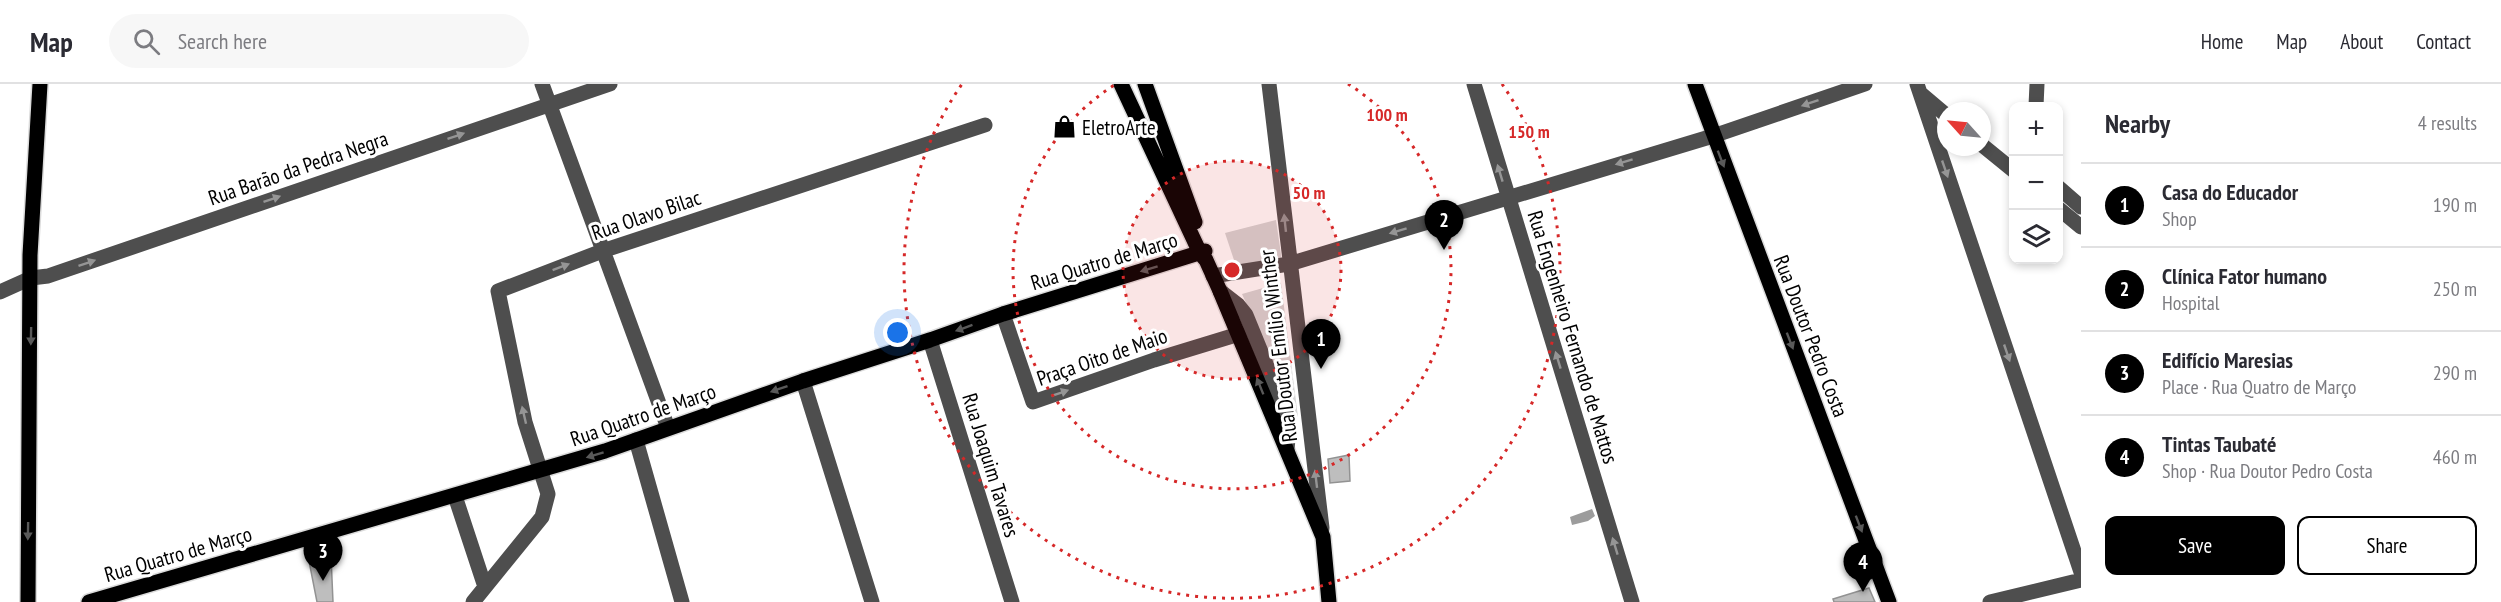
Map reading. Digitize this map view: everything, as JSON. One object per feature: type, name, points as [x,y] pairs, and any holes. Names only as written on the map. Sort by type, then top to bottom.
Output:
[{"type":"main road","points":[[28,602],[30,255],[40,84]]},
{"type":"main road","points":[[1122,84],[1220,291],[1323,537]]},
{"type":"main road","points":[[1145,84],[1204,255]]},
{"type":"main road","name":"Rua Doutor Pedro Costa","points":[[1695,84],[1889,602]]},
{"type":"main road","name":"Rua Quatro de Março","points":[[89,602],[542,471],[1003,314],[1204,255]]},
{"type":"main road","name":"Rua Doutor Emílio Winther","points":[[1323,537],[1329,602]]},
{"type":"street","points":[[543,84],[668,428]]},
{"type":"street","name":"Rua Barão da Pedra Negra","points":[[0,292],[31,278],[48,276],[610,84]]},
{"type":"street","name":"Rua Doutor Emílio Winther","points":[[1269,84],[1323,537]]},
{"type":"street","name":"Rua Engenheiro Fernando de Mattos","points":[[1474,84],[1632,602]]},
{"type":"street","points":[[1213,276],[1289,264],[1713,136],[1865,84]]},
{"type":"street","points":[[2036,102],[2037,84]]},
{"type":"street","points":[[1918,89],[1937,107]]},
{"type":"street","points":[[1918,89],[2081,572]]},
{"type":"street","name":"Rua Olavo Bilac","points":[[542,471],[525,422],[498,291],[604,250],[985,125]]},
{"type":"street","points":[[1991,153],[2009,168]]},
{"type":"street","points":[[2063,191],[2081,207]]},
{"type":"street","points":[[2060,210],[2081,227]]},
{"type":"street","points":[[1220,291],[1238,305],[1252,328],[1287,416],[1289,429],[1287,449]]},
{"type":"street","name":"Praça Oito de Maio","points":[[1003,314],[1033,402],[1154,360],[1239,334]]},
{"type":"street","name":"Rua Joaquim Tavares","points":[[930,340],[1012,602]]},
{"type":"street","points":[[803,381],[872,602]]},
{"type":"street","points":[[636,440],[682,602]]},
{"type":"street","points":[[473,602],[542,517],[548,494],[542,471]]},
{"type":"street","points":[[456,496],[485,587]]},
{"type":"street","points":[[1990,602],[2081,580]]},
{"type":"shaded area","points":[[1276,220],[1282,261],[1237,269],[1225,233]]},
{"type":"shaded area","points":[[1281,283],[1298,417],[1242,294]]},
{"type":"shaded area","points":[[1592,509],[1595,516],[1588,521],[1572,525],[1570,517]]},
{"type":"building","points":[[1349,455],[1350,481],[1330,483],[1328,459]]},
{"type":"building","points":[[331,556],[333,602],[317,602],[309,561]]},
{"type":"building","points":[[1869,588],[1875,602],[1834,602],[1833,599]]},
{"type":"place","name":"EletroArte","points":[[1064,127]]},
{"type":"place","name":"Clínica Fator humano","points":[[1444,250]]},
{"type":"place","name":"Casa do Educador","points":[[1321,369]]},
{"type":"place","name":"Edifício Maresias","points":[[323,581]]},
{"type":"place","name":"Tintas Taubaté","points":[[1863,592]]}]
